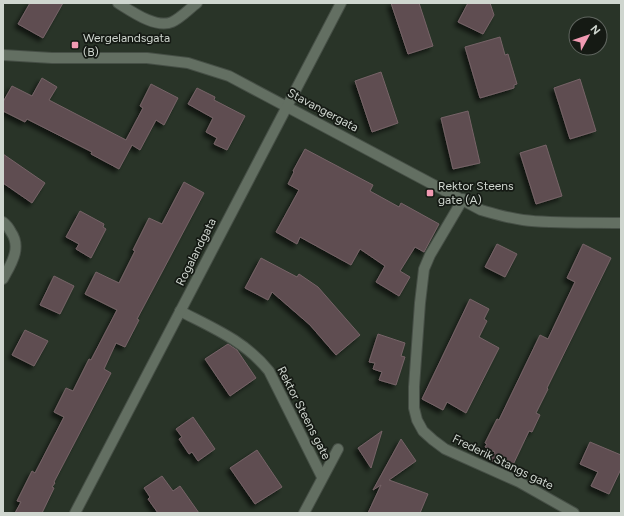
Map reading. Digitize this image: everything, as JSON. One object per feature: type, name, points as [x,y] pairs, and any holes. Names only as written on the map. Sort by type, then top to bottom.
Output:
[{"type":"street","points":[[118,3],[153,22],[163,24],[172,22],[197,3]]},
{"type":"street","name":"Rogalandgata","points":[[75,513],[341,3]]},
{"type":"street","name":"Stavangergata","points":[[3,55],[52,58],[147,58],[188,63],[229,76],[481,210],[522,220],[621,223]]},
{"type":"street","name":"Frederik Stangs gate","points":[[463,200],[430,255],[424,269],[414,387],[414,408],[417,420],[424,431],[445,449],[519,482],[574,513]]},
{"type":"street","points":[[3,222],[13,235],[16,247],[14,257],[3,279]]},
{"type":"street","name":"Rektor Steens gate","points":[[180,311],[230,337],[244,346],[259,359],[269,371],[322,477]]},
{"type":"street","name":"Rektor Steens gate","points":[[304,513],[338,449]]},
{"type":"building","points":[[30,3],[63,3],[43,38],[18,24]]},
{"type":"building","points":[[391,3],[419,3],[433,46],[408,54]]},
{"type":"building","points":[[468,3],[490,3],[494,15],[483,34],[458,22]]},
{"type":"building","points":[[500,37],[505,55],[508,54],[517,84],[514,85],[514,88],[480,98],[465,47]]},
{"type":"building","points":[[381,72],[398,123],[372,132],[355,81]]},
{"type":"building","points":[[42,78],[57,87],[49,100],[126,140],[143,108],[140,106],[151,84],[178,98],[164,125],[156,120],[140,150],[132,145],[119,169],[91,154],[92,152],[27,119],[25,122],[3,111],[3,102],[12,86],[32,96]]},
{"type":"building","points":[[580,79],[596,131],[570,139],[554,88]]},
{"type":"building","points":[[197,88],[215,97],[214,100],[245,116],[227,150],[214,144],[217,138],[206,132],[213,118],[188,104]]},
{"type":"building","points":[[468,111],[480,163],[453,169],[441,118]]},
{"type":"building","points":[[546,145],[562,196],[536,204],[520,153]]},
{"type":"building","points":[[305,149],[373,185],[370,191],[399,207],[401,203],[439,224],[424,252],[415,247],[400,271],[410,277],[399,296],[376,282],[385,266],[360,249],[351,265],[300,237],[297,244],[276,232],[299,190],[288,184]]},
{"type":"building","points":[[3,154],[45,183],[32,203],[3,183]]},
{"type":"building","points":[[184,182],[204,193],[137,319],[139,320],[125,347],[116,343],[104,369],[111,373],[54,482],[55,483],[52,487],[54,488],[42,513],[15,513],[21,502],[17,501],[32,471],[35,473],[64,417],[54,412],[66,388],[73,391],[89,359],[91,360],[117,310],[85,294],[96,272],[119,283],[149,218],[162,224]]},
{"type":"building","points":[[80,211],[104,224],[103,227],[106,229],[91,258],[76,249],[79,244],[66,237]]},
{"type":"building","points":[[497,244],[517,254],[505,277],[485,267]]},
{"type":"building","points":[[583,244],[611,258],[547,388],[548,389],[536,413],[540,415],[532,432],[529,431],[511,469],[490,460],[495,452],[485,447],[487,444],[485,443],[497,419],[499,420],[540,335],[548,339],[575,282],[567,278]]},
{"type":"building","points":[[261,258],[297,277],[299,274],[318,287],[360,335],[336,355],[310,325],[272,292],[268,300],[245,288]]},
{"type":"building","points":[[54,276],[74,286],[60,314],[40,305]]},
{"type":"building","points":[[470,299],[489,309],[484,319],[487,321],[479,337],[499,348],[466,413],[447,402],[443,410],[422,399]]},
{"type":"building","points":[[25,330],[48,341],[34,366],[12,355]]},
{"type":"building","points":[[378,334],[405,343],[401,356],[405,357],[396,385],[379,380],[382,372],[373,369],[375,363],[369,362]]},
{"type":"building","points":[[228,344],[237,350],[256,378],[230,396],[205,359]]},
{"type":"building","points":[[193,417],[215,449],[198,461],[192,452],[189,454],[179,439],[182,437],[176,429]]},
{"type":"building","points":[[382,431],[371,468],[358,448]]},
{"type":"building","points":[[401,439],[416,461],[389,480],[428,494],[420,513],[368,513],[381,485],[373,490]]},
{"type":"building","points":[[590,442],[621,455],[621,469],[609,494],[591,486],[598,472],[580,464]]},
{"type":"building","points":[[257,450],[282,487],[255,504],[230,468]]},
{"type":"building","points":[[162,476],[173,491],[180,486],[199,513],[158,513],[148,499],[150,497],[144,488]]},
{"type":"place","name":"Wergelandsgata (B)","points":[[75,45]]},
{"type":"place","name":"Rektor Steens gate (A)","points":[[430,193]]}]
